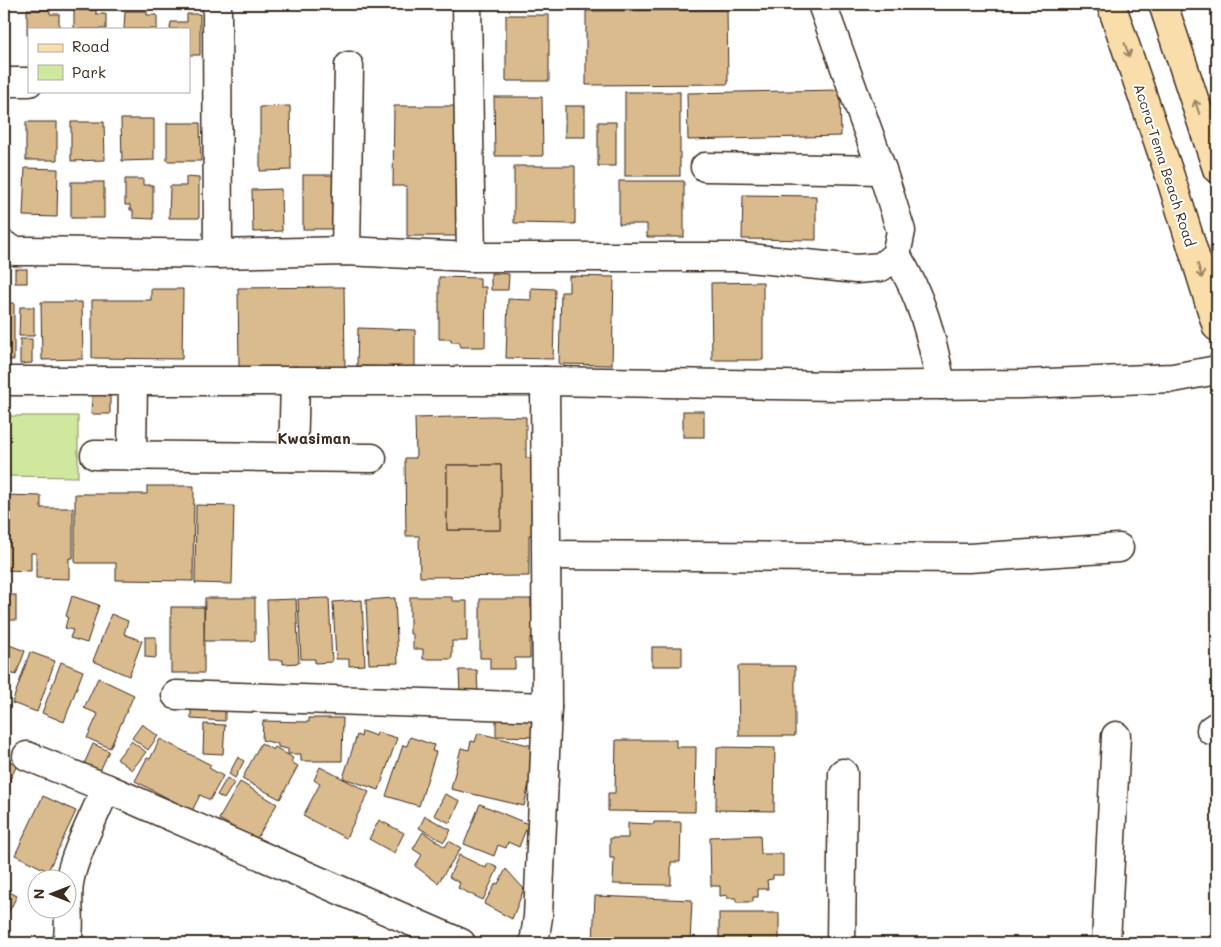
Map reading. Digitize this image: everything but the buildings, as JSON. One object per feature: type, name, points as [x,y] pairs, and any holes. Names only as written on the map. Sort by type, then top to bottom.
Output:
[{"type":"main road","name":"Accra-Tema Beach Road","points":[[1111,4],[1170,176],[1217,327]]},
{"type":"main road","points":[[1163,4],[1217,170]]},
{"type":"street","points":[[217,4],[218,254]]},
{"type":"street","points":[[467,4],[471,257]]},
{"type":"street","points":[[4,246],[14,251],[218,254],[346,251],[471,257],[739,257],[856,269],[881,267],[896,255],[901,231],[882,170],[822,4]]},
{"type":"street","points":[[346,251],[349,66]]},
{"type":"street","points":[[4,82],[28,82]]},
{"type":"street","points":[[705,168],[882,170]]},
{"type":"street","points":[[896,255],[909,275],[933,339],[941,385]]},
{"type":"street","points":[[4,381],[545,381],[836,386],[1023,384],[1172,378],[1217,370]]},
{"type":"street","points":[[132,456],[133,381]]},
{"type":"street","points":[[293,457],[295,381]]},
{"type":"street","points":[[534,943],[539,908],[547,707],[545,381]]},
{"type":"street","points":[[95,455],[372,458]]},
{"type":"street","points":[[546,555],[968,558],[1119,548]]},
{"type":"street","points":[[176,695],[547,707]]},
{"type":"street","points":[[1106,943],[1116,736]]},
{"type":"street","points":[[27,756],[106,788],[461,943]]},
{"type":"street","points":[[841,943],[843,773]]},
{"type":"street","points":[[67,943],[70,926],[69,879],[106,788]]},
{"type":"green space","points":[[4,416],[78,416],[78,477],[4,476]]},
{"type":"district","name":"Kwasiman","points":[[314,438]]}]
